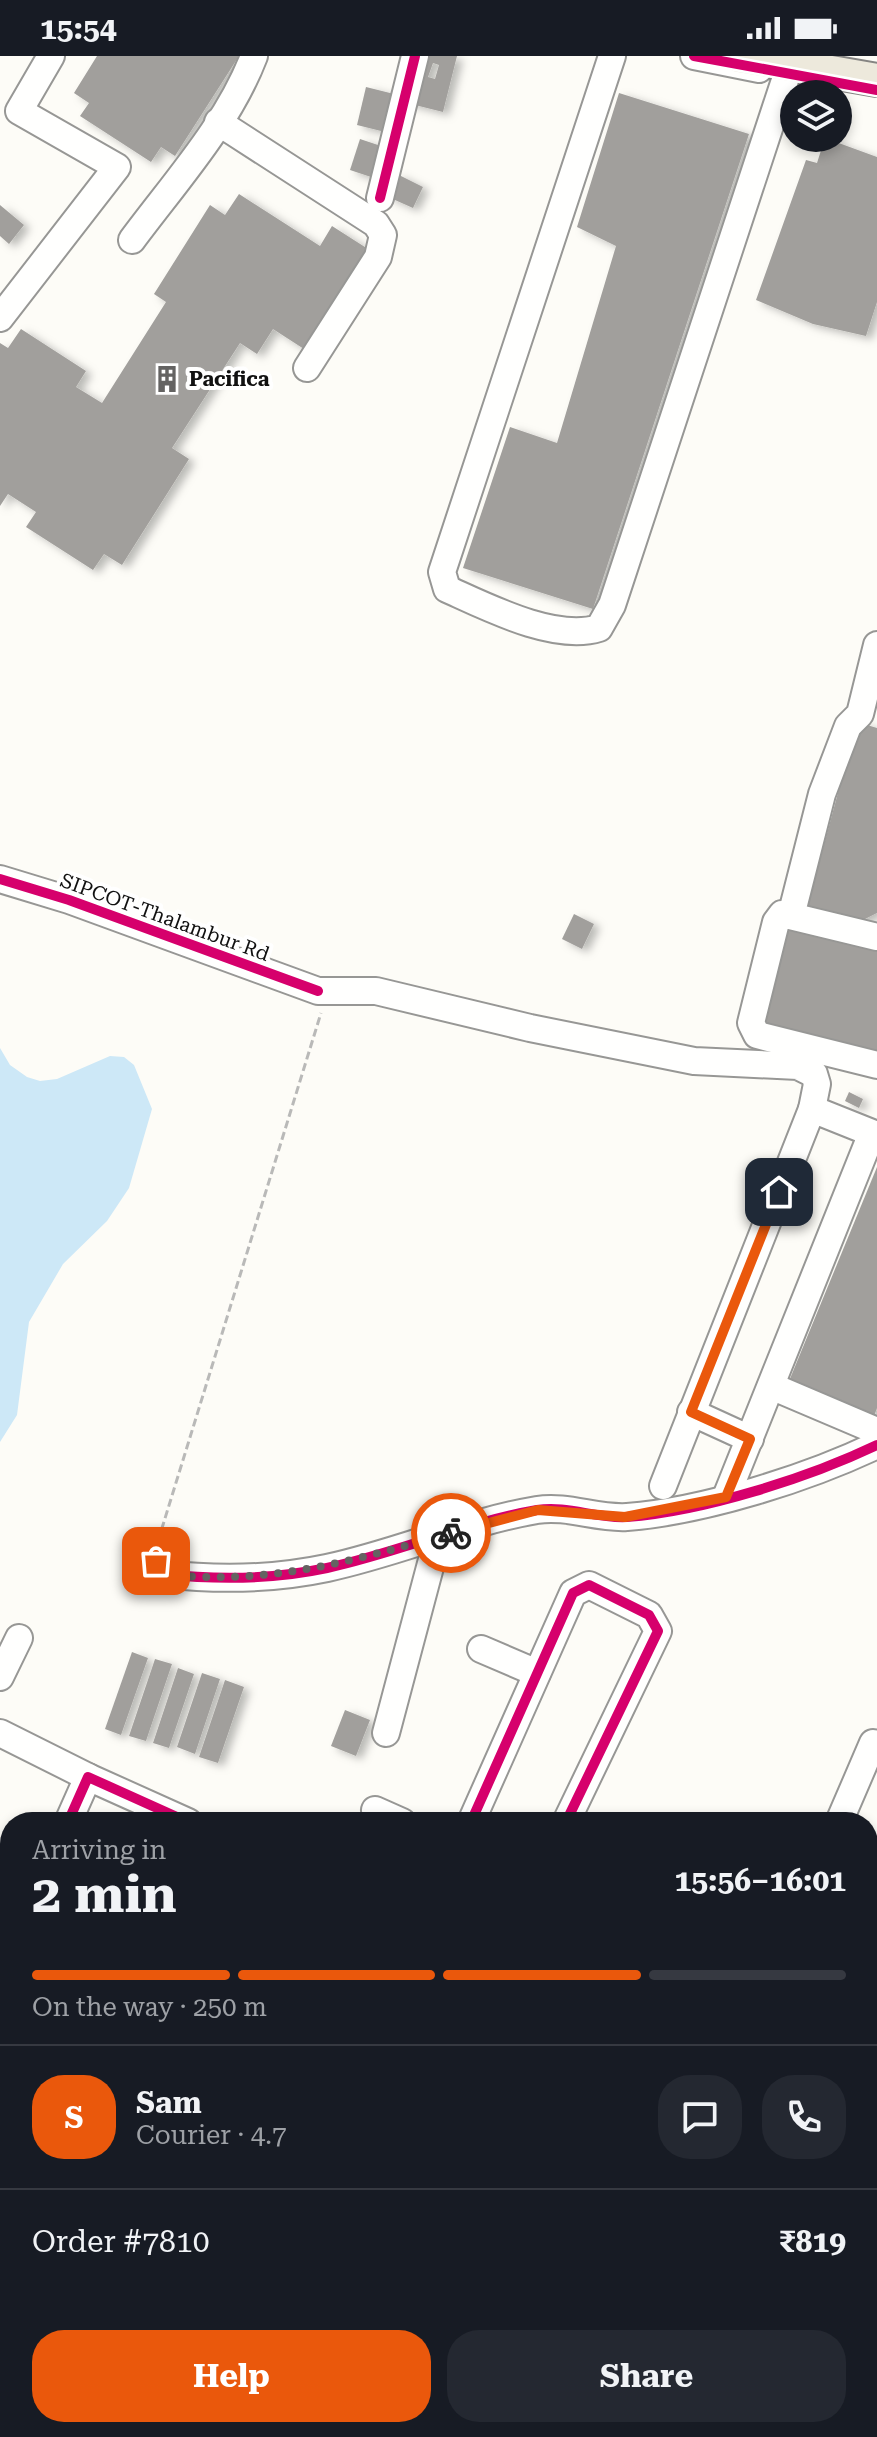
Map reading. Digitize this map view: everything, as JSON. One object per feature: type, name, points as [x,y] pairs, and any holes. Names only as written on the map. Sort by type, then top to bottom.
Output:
[{"type":"main road","points":[[739,56],[877,80]]},
{"type":"street","points":[[0,318],[117,167],[19,111],[51,56]]},
{"type":"street","points":[[132,240],[218,122],[254,56]]},
{"type":"street","points":[[380,198],[415,56]]},
{"type":"street","points":[[612,56],[442,572],[447,589],[512,618],[582,634],[599,628],[609,613],[747,206],[787,74]]},
{"type":"street","points":[[694,56],[877,90]]},
{"type":"street","points":[[218,122],[376,224],[383,235],[378,257],[307,368]]},
{"type":"street","points":[[791,916],[822,794],[848,726],[868,716],[877,645]]},
{"type":"street","name":"SIPCOT-Thalambur Rd","points":[[0,879],[69,900],[318,991]]},
{"type":"street","points":[[877,937],[782,914],[776,922],[751,1023],[757,1035],[877,1065]]},
{"type":"street","points":[[318,991],[376,991],[530,1028],[694,1061],[798,1066],[814,1074],[817,1084],[812,1109],[663,1486]]},
{"type":"street","points":[[726,1497],[874,1134],[812,1109]]},
{"type":"street","points":[[771,1386],[877,1431]]},
{"type":"street","points":[[691,1412],[750,1439]]},
{"type":"street","points":[[156,1561],[164,1574],[186,1577],[297,1573],[538,1510],[625,1517],[726,1497],[845,1460],[877,1445]]},
{"type":"street","points":[[386,1733],[438,1537]]},
{"type":"street","points":[[475,1812],[573,1593],[583,1585],[649,1615],[658,1631],[571,1812]]},
{"type":"street","points":[[0,1677],[19,1638]]},
{"type":"street","points":[[481,1649],[537,1673]]},
{"type":"street","points":[[0,1733],[166,1812]]},
{"type":"street","points":[[843,1812],[873,1743]]},
{"type":"street","points":[[72,1812],[88,1777]]},
{"type":"street","points":[[375,1810],[380,1812]]},
{"type":"path","points":[[156,1561],[157,1544],[318,1027],[324,1002],[318,991]]},
{"type":"water","points":[[0,1048],[10,1065],[27,1077],[40,1081],[57,1079],[110,1056],[124,1057],[134,1065],[152,1109],[129,1188],[107,1221],[63,1264],[29,1322],[17,1415],[0,1442]]},
{"type":"building","points":[[97,56],[239,56],[175,156],[161,147],[151,162],[80,116],[89,103],[74,93]]},
{"type":"building","points":[[418,56],[457,56],[443,112],[407,103]],"holes":[[[433,63],[439,65],[435,79],[428,77]]]},
{"type":"building","points":[[366,87],[398,95],[389,133],[357,125]]},
{"type":"building","points":[[619,93],[749,134],[593,609],[463,568],[510,427],[557,443],[616,246],[577,227]]},
{"type":"building","points":[[360,139],[384,147],[374,178],[350,170]]},
{"type":"building","points":[[852,148],[877,157],[877,302],[866,336],[813,324],[756,300],[806,160],[817,163],[821,152],[852,152]]},
{"type":"building","points":[[397,174],[423,187],[413,208],[386,196]]},
{"type":"building","name":"Pacifica","points":[[239,194],[320,246],[332,226],[368,249],[304,349],[273,329],[257,354],[240,343],[172,448],[189,459],[122,565],[104,554],[93,570],[26,527],[36,512],[8,494],[0,506],[0,343],[8,348],[21,329],[86,371],[76,387],[102,403],[166,302],[154,294],[210,205],[225,215]]},
{"type":"building","points":[[0,205],[24,225],[9,244],[0,236]]},
{"type":"building","points":[[857,722],[877,728],[877,913],[859,922],[807,908]]},
{"type":"building","points":[[574,914],[594,924],[582,949],[562,939]]},
{"type":"building","points":[[782,921],[877,947],[877,1060],[759,1024]]},
{"type":"building","points":[[849,1092],[863,1099],[859,1108],[845,1101]]},
{"type":"building","points":[[877,1167],[877,1408],[874,1416],[789,1381]]},
{"type":"building","points":[[132,1652],[148,1658],[121,1735],[105,1729]]},
{"type":"building","points":[[155,1659],[172,1664],[146,1741],[129,1736]]},
{"type":"building","points":[[178,1668],[194,1674],[169,1748],[153,1743]]},
{"type":"building","points":[[202,1673],[220,1679],[195,1754],[177,1747]]},
{"type":"building","points":[[225,1680],[244,1687],[218,1763],[199,1757]]},
{"type":"building","points":[[345,1710],[370,1720],[356,1756],[331,1746]]},
{"type":"cycle path","points":[[380,198],[415,56]]},
{"type":"cycle path","points":[[694,56],[877,90]]},
{"type":"cycle path","points":[[0,879],[69,900],[318,991]]},
{"type":"cycle path","points":[[156,1561],[164,1574],[184,1576],[225,1578],[307,1572],[537,1510],[560,1509],[627,1517],[689,1508],[788,1481],[877,1445]]},
{"type":"cycle path","points":[[475,1812],[573,1593],[589,1585],[649,1615],[658,1631],[571,1812]]},
{"type":"cycle path","points":[[72,1812],[88,1777],[166,1812]]},
{"type":"way so far","points":[[156,1561],[164,1574],[186,1577],[297,1573],[451,1533]]},
{"type":"place","name":"Pacifica","points":[[167,379]]},
{"type":"route","points":[[451,1533],[538,1510],[625,1517],[653,1514],[726,1497],[750,1439],[691,1412],[779,1192]]}]
